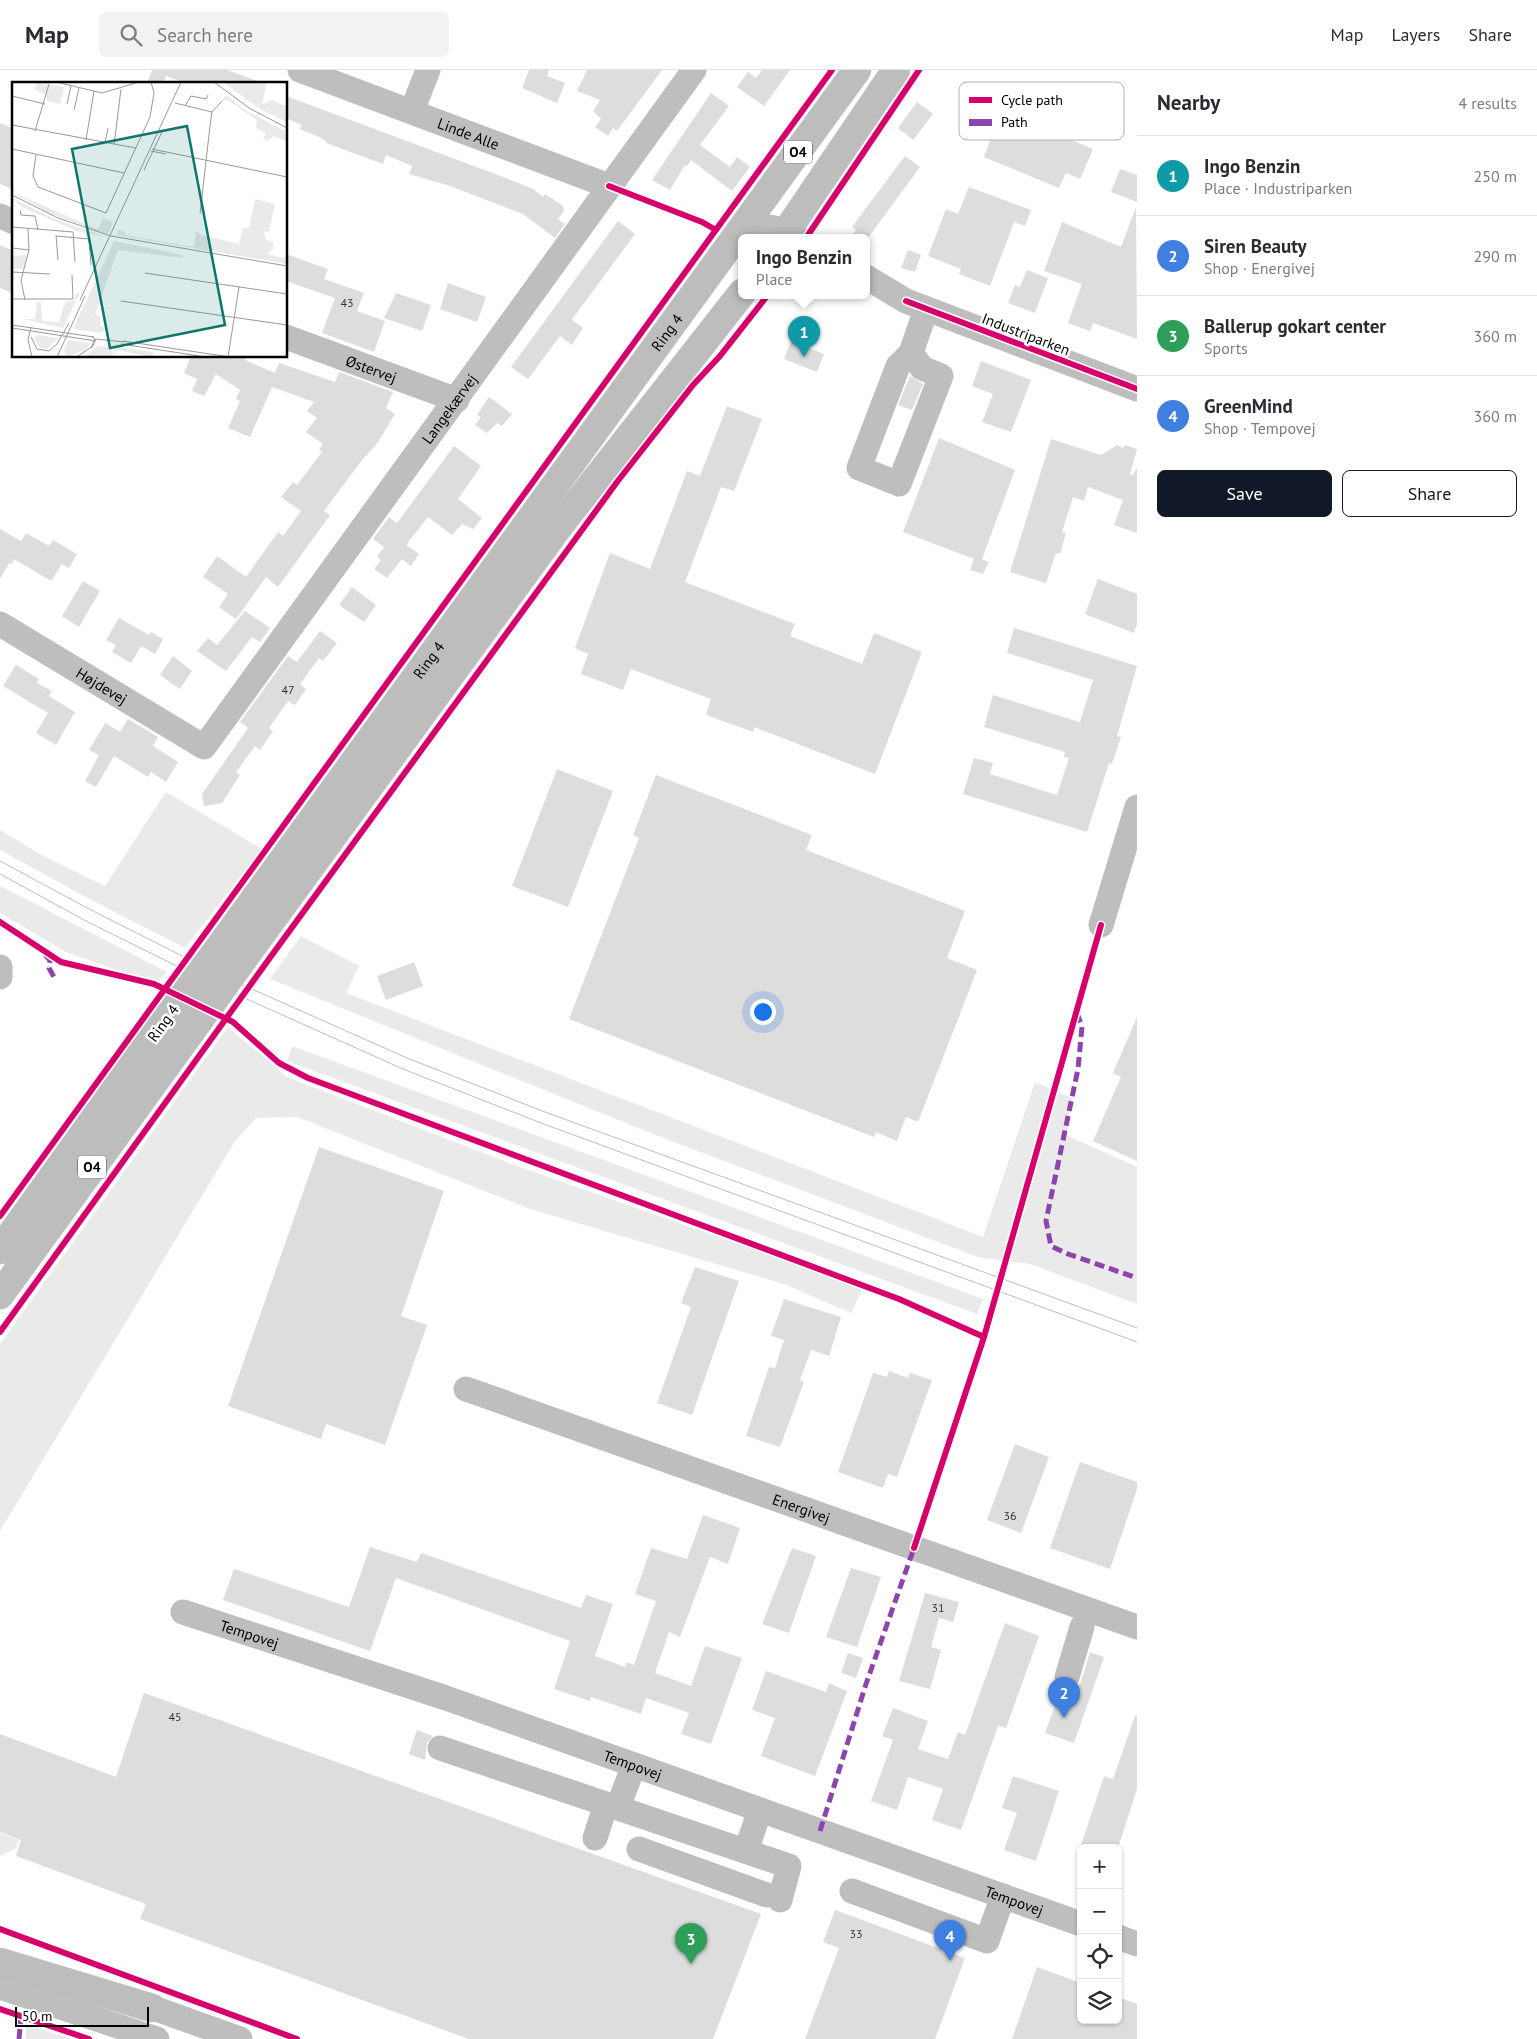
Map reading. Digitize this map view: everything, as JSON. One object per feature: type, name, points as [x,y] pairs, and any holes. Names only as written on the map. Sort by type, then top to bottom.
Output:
[{"type":"main road","name":"Ring 4","points":[[749,227],[857,70]]},
{"type":"main road","name":"O4","points":[[790,234],[896,70]]},
{"type":"main road","name":"Ring 4","points":[[0,1250],[161,1026],[738,242]]},
{"type":"main road","name":"Ring 4","points":[[0,1295],[560,525],[738,298]]},
{"type":"main road","points":[[0,1962],[152,2008]]},
{"type":"street","name":"Linde Alle","points":[[300,70],[331,75],[412,111],[609,186]]},
{"type":"street","points":[[412,111],[428,70]]},
{"type":"street","name":"Langekærvej","points":[[204,748],[694,70]]},
{"type":"street","points":[[0,216],[12,221]]},
{"type":"street","points":[[749,227],[774,226],[786,234]]},
{"type":"street","name":"Industriparken","points":[[870,279],[916,305]]},
{"type":"street","name":"Industriparken","points":[[870,295],[916,305],[1137,389]]},
{"type":"street","points":[[912,354],[898,366],[859,468],[899,484],[941,376],[922,368],[912,354],[916,305]]},
{"type":"street","name":"Østervej","points":[[288,338],[457,400]]},
{"type":"street","name":"Højdevej","points":[[0,624],[204,748]]},
{"type":"street","points":[[1101,925],[1137,807]]},
{"type":"street","points":[[0,967],[0,977]]},
{"type":"street","name":"Energivej","points":[[466,1389],[1137,1627]]},
{"type":"street","name":"Tempovej","points":[[183,1612],[446,1698],[1077,1923]]},
{"type":"street","points":[[1067,1677],[1082,1627]]},
{"type":"street","points":[[440,1748],[790,1866],[774,1898],[639,1849]]},
{"type":"street","points":[[595,1838],[634,1765]]},
{"type":"street","points":[[717,1877],[760,1810]]},
{"type":"street","points":[[852,1891],[987,1941],[1003,1896]]},
{"type":"street","points":[[1122,1938],[1137,1944]]},
{"type":"street","points":[[0,1951],[240,2039]]},
{"type":"street","points":[[0,1987],[157,2039]]},
{"type":"shaded area","points":[[166,792],[262,849],[185,948],[0,850],[0,830],[45,857],[105,886]]},
{"type":"shaded area","points":[[0,886],[167,972],[156,984],[66,952],[0,913]]},
{"type":"shaded area","points":[[301,936],[359,966],[346,993],[983,1237],[1035,1082],[1072,1098],[1066,1135],[1137,1167],[1137,1304],[1030,1264],[978,1257],[653,1134],[270,979]]},
{"type":"shaded area","points":[[228,1027],[287,1077],[517,1166],[863,1288],[851,1313],[784,1284],[530,1209],[297,1117],[256,1118],[235,1141],[0,1531],[0,1344]]},
{"type":"shaded area","points":[[292,1046],[983,1299],[977,1314],[287,1061]]},
{"type":"shaded area","points":[[0,1833],[19,1840],[15,1849],[0,1856]]},
{"type":"shaded area","points":[[26,2024],[70,2039],[26,2039]]},
{"type":"building","points":[[152,70],[227,70],[260,82],[182,82],[166,76],[164,82],[148,82]]},
{"type":"building","points":[[529,70],[549,70],[547,76],[565,83],[557,103],[522,88]]},
{"type":"building","points":[[587,70],[662,70],[617,131],[613,128],[608,136],[595,127],[601,119],[593,111],[600,100],[577,91]]},
{"type":"building","points":[[762,70],[790,70],[764,106],[737,87],[748,72],[756,78]]},
{"type":"building","points":[[711,93],[729,106],[700,145],[730,167],[737,157],[750,167],[732,191],[691,160],[687,166],[685,165],[670,190],[652,180]]},
{"type":"building","points":[[288,97],[498,175],[533,189],[543,197],[545,194],[563,206],[564,211],[558,219],[565,224],[555,238],[523,214],[450,186],[409,174],[412,166],[386,155],[383,164],[326,143],[321,138],[300,129],[302,125],[288,119]]},
{"type":"building","points":[[917,102],[933,114],[913,140],[898,128]]},
{"type":"building","points":[[0,123],[12,128],[12,189],[0,184]]},
{"type":"building","points":[[988,140],[1072,140],[1093,149],[1080,179],[1066,173],[1059,188],[984,157],[990,141]]},
{"type":"building","points":[[905,156],[920,167],[870,235],[853,234],[856,230],[852,227]]},
{"type":"building","points":[[1120,169],[1137,175],[1137,202],[1111,192]]},
{"type":"building","points":[[969,187],[1031,210],[1025,226],[1014,222],[990,286],[959,274],[961,269],[928,256],[946,209],[958,214]]},
{"type":"building","points":[[1136,207],[1137,339],[1093,323],[1090,331],[1068,323],[1082,284],[1044,271],[1062,222],[1121,247]]},
{"type":"building","points":[[618,221],[635,234],[573,318],[572,320],[583,328],[572,345],[560,336],[528,379],[511,367]]},
{"type":"building","points":[[0,245],[12,250],[12,293],[0,288]]},
{"type":"building","points":[[908,250],[921,255],[915,272],[901,268]]},
{"type":"building","points":[[288,255],[328,269],[324,279],[364,293],[357,311],[385,321],[374,352],[322,333],[335,298],[288,282]]},
{"type":"building","points":[[1027,270],[1048,278],[1035,313],[1008,303],[1015,285],[1020,287]]},
{"type":"building","points":[[448,283],[486,297],[477,322],[440,309]]},
{"type":"building","points":[[396,293],[431,305],[422,331],[384,318]]},
{"type":"building","points":[[791,341],[824,354],[817,372],[784,359]]},
{"type":"building","points":[[190,358],[246,358],[245,360],[275,373],[279,363],[335,382],[339,372],[393,392],[386,408],[395,414],[376,445],[362,460],[324,511],[330,515],[278,587],[266,577],[236,619],[219,607],[228,594],[203,577],[217,556],[246,577],[278,532],[283,536],[301,511],[281,497],[293,482],[297,485],[322,452],[319,450],[323,444],[306,432],[317,418],[307,411],[314,402],[272,387],[250,437],[228,428],[240,401],[236,399],[240,390],[216,374],[204,396],[192,391],[197,379],[184,373]]},
{"type":"building","points":[[981,361],[1031,380],[1011,432],[982,422],[993,394],[972,386]]},
{"type":"building","points":[[910,376],[923,384],[912,410],[898,405]]},
{"type":"building","points":[[489,397],[512,414],[502,426],[497,423],[487,433],[475,425],[481,417],[477,415]]},
{"type":"building","points":[[727,406],[762,419],[734,491],[721,487],[685,582],[795,624],[790,636],[862,664],[874,633],[922,652],[875,774],[754,727],[753,732],[706,715],[711,699],[631,669],[623,690],[581,674],[588,654],[575,648],[610,553],[650,569],[687,471],[700,476]]},
{"type":"building","points":[[939,438],[1015,470],[982,559],[989,562],[983,574],[970,570],[974,559],[903,532]]},
{"type":"building","points":[[1051,439],[1101,455],[1117,445],[1123,448],[1125,445],[1137,449],[1130,474],[1133,475],[1137,468],[1137,533],[1114,525],[1123,500],[1088,487],[1084,501],[1073,497],[1062,532],[1066,533],[1060,554],[1056,553],[1046,583],[1010,572]]},
{"type":"building","points":[[454,446],[481,466],[458,499],[482,518],[473,529],[462,524],[452,535],[428,517],[406,545],[419,554],[411,566],[402,559],[387,578],[374,569],[381,560],[377,557],[384,547],[373,539],[389,517],[397,523]]},
{"type":"building","points":[[0,529],[21,541],[26,533],[49,546],[53,540],[77,554],[69,568],[62,564],[51,581],[14,559],[12,564],[9,563],[0,579]]},
{"type":"building","points":[[1098,579],[1137,594],[1137,624],[1134,633],[1085,614]]},
{"type":"building","points":[[83,581],[100,591],[79,627],[62,616]]},
{"type":"building","points":[[352,587],[376,605],[364,622],[339,605]]},
{"type":"building","points":[[245,611],[270,628],[260,642],[252,637],[226,671],[197,651],[208,638],[217,645]]},
{"type":"building","points":[[119,618],[149,635],[151,632],[163,639],[155,654],[141,646],[131,663],[112,652],[116,645],[106,640]]},
{"type":"building","points":[[1014,628],[1137,666],[1117,736],[1121,737],[1112,764],[1109,763],[1087,832],[963,794],[974,758],[993,763],[990,774],[1057,795],[1069,758],[1064,757],[1065,752],[984,727],[993,695],[1080,722],[1093,680],[1007,653]]},
{"type":"building","points":[[320,631],[337,643],[323,661],[319,658],[300,684],[306,689],[296,704],[294,705],[288,701],[269,728],[273,731],[260,750],[255,746],[236,772],[240,775],[222,803],[204,806],[202,794],[248,728],[240,722],[288,656],[297,662]]},
{"type":"building","points":[[173,656],[192,671],[180,689],[160,675]]},
{"type":"building","points":[[16,665],[39,679],[37,683],[52,691],[49,696],[75,712],[56,745],[36,733],[48,713],[3,686]]},
{"type":"building","points":[[128,719],[158,737],[153,746],[178,762],[166,782],[151,772],[148,777],[114,756],[96,787],[85,781],[99,755],[89,750],[105,723],[120,732]]},
{"type":"building","points":[[557,769],[613,791],[568,907],[512,886]]},
{"type":"building","points":[[656,775],[812,835],[806,850],[965,911],[947,958],[977,970],[918,1122],[906,1117],[897,1141],[876,1132],[874,1137],[569,1019],[639,838],[633,835]]},
{"type":"building","points":[[414,962],[423,986],[386,1000],[377,976]]},
{"type":"building","points":[[1137,1017],[1137,1161],[1093,1141],[1121,1077],[1113,1073]]},
{"type":"building","points":[[319,1147],[444,1191],[401,1316],[427,1325],[385,1445],[326,1424],[321,1439],[228,1406]]},
{"type":"building","points":[[695,1267],[739,1281],[692,1415],[657,1403],[691,1307],[681,1303]]},
{"type":"building","points":[[784,1299],[841,1317],[829,1356],[811,1350],[800,1380],[804,1382],[780,1447],[746,1436],[769,1367],[775,1368],[784,1340],[771,1336]]},
{"type":"building","points":[[889,1371],[908,1378],[910,1373],[932,1380],[897,1477],[888,1474],[883,1488],[838,1472],[873,1373],[887,1377]]},
{"type":"building","points":[[1015,1444],[1049,1457],[1021,1533],[987,1520]]},
{"type":"building","points":[[1080,1462],[1137,1482],[1137,1489],[1110,1569],[1050,1548]]},
{"type":"building","points":[[703,1515],[740,1528],[728,1564],[710,1557],[680,1637],[669,1632],[655,1673],[691,1686],[705,1646],[742,1658],[711,1744],[681,1734],[689,1713],[646,1698],[641,1714],[591,1697],[590,1701],[554,1689],[570,1641],[396,1578],[370,1651],[223,1600],[234,1569],[349,1607],[370,1547],[417,1562],[421,1553],[581,1608],[586,1595],[613,1604],[595,1656],[625,1667],[627,1662],[634,1665],[656,1601],[635,1594],[651,1548],[687,1559]]},
{"type":"building","points":[[792,1548],[816,1556],[789,1633],[762,1624]]},
{"type":"building","points":[[851,1568],[881,1577],[857,1647],[826,1637]]},
{"type":"building","points":[[925,1593],[959,1602],[953,1622],[939,1618],[931,1647],[941,1650],[930,1689],[899,1681]]},
{"type":"building","points":[[1005,1623],[1039,1636],[1006,1728],[998,1726],[961,1830],[932,1820],[943,1789],[908,1777],[897,1810],[871,1801],[893,1740],[882,1736],[893,1708],[928,1721],[918,1749],[948,1759],[958,1732],[965,1735]]},
{"type":"building","points":[[1090,1652],[1104,1657],[1074,1743],[1045,1733],[1057,1700],[1062,1702],[1065,1691],[1076,1688],[1081,1682]]},
{"type":"building","points":[[848,1653],[863,1658],[856,1678],[841,1673]]},
{"type":"building","points":[[766,1671],[826,1692],[829,1683],[847,1691],[815,1776],[761,1756],[775,1718],[752,1710]]},
{"type":"building","points":[[144,1693],[761,1914],[713,2039],[469,2039],[140,1919],[146,1904],[16,1856],[21,1840],[0,1832],[0,1734],[116,1777]]},
{"type":"building","points":[[1135,1716],[1137,1716],[1137,1789],[1119,1844],[1081,1844],[1104,1776],[1113,1779]]},
{"type":"building","points":[[417,1730],[433,1736],[427,1743],[425,1760],[409,1754]]},
{"type":"building","points":[[1013,1776],[1059,1791],[1036,1861],[1004,1850],[1017,1813],[1002,1808]]},
{"type":"building","points":[[835,1910],[965,1958],[935,2039],[805,2039],[839,1948],[823,1942]]},
{"type":"building","points":[[1037,1967],[1077,1982],[1077,2024],[1122,2024],[1122,1998],[1137,2004],[1137,2039],[1012,2039]]},
{"type":"tram line","points":[[0,861],[91,910],[218,974],[407,1058],[545,1112],[1137,1328]]},
{"type":"tram line","points":[[0,874],[86,921],[211,983],[403,1069],[541,1123],[1137,1342]]},
{"type":"marked path","points":[[45,955],[50,960],[49,968],[54,977]]},
{"type":"marked path","points":[[1077,1013],[1082,1027],[1078,1069],[1046,1221],[1051,1246],[1068,1254],[1137,1278]]},
{"type":"marked path","points":[[820,1831],[866,1684],[914,1548]]},
{"type":"marked path","points":[[19,2039],[21,2016]]},
{"type":"cycle path","points":[[0,1216],[832,70]]},
{"type":"cycle path","points":[[809,234],[919,70]]},
{"type":"cycle path","points":[[609,186],[702,222],[716,230]]},
{"type":"cycle path","points":[[0,1332],[617,482],[693,385],[720,356],[765,299]]},
{"type":"cycle path","points":[[906,301],[1137,389]]},
{"type":"cycle path","points":[[0,922],[61,962],[154,984],[233,1022],[279,1063],[308,1078],[899,1299],[984,1337]]},
{"type":"cycle path","points":[[914,1548],[984,1337],[1101,925]]},
{"type":"cycle path","points":[[0,1929],[297,2039]]},
{"type":"cycle path","points":[[0,2009],[89,2039]]},
{"type":"place","name":"Ingo Benzin","points":[[804,357]]},
{"type":"place","name":"Siren Beauty","points":[[1064,1718]]},
{"type":"place","name":"GreenMind","points":[[950,1961]]},
{"type":"place","name":"Ballerup gokart center","points":[[691,1964]]}]
